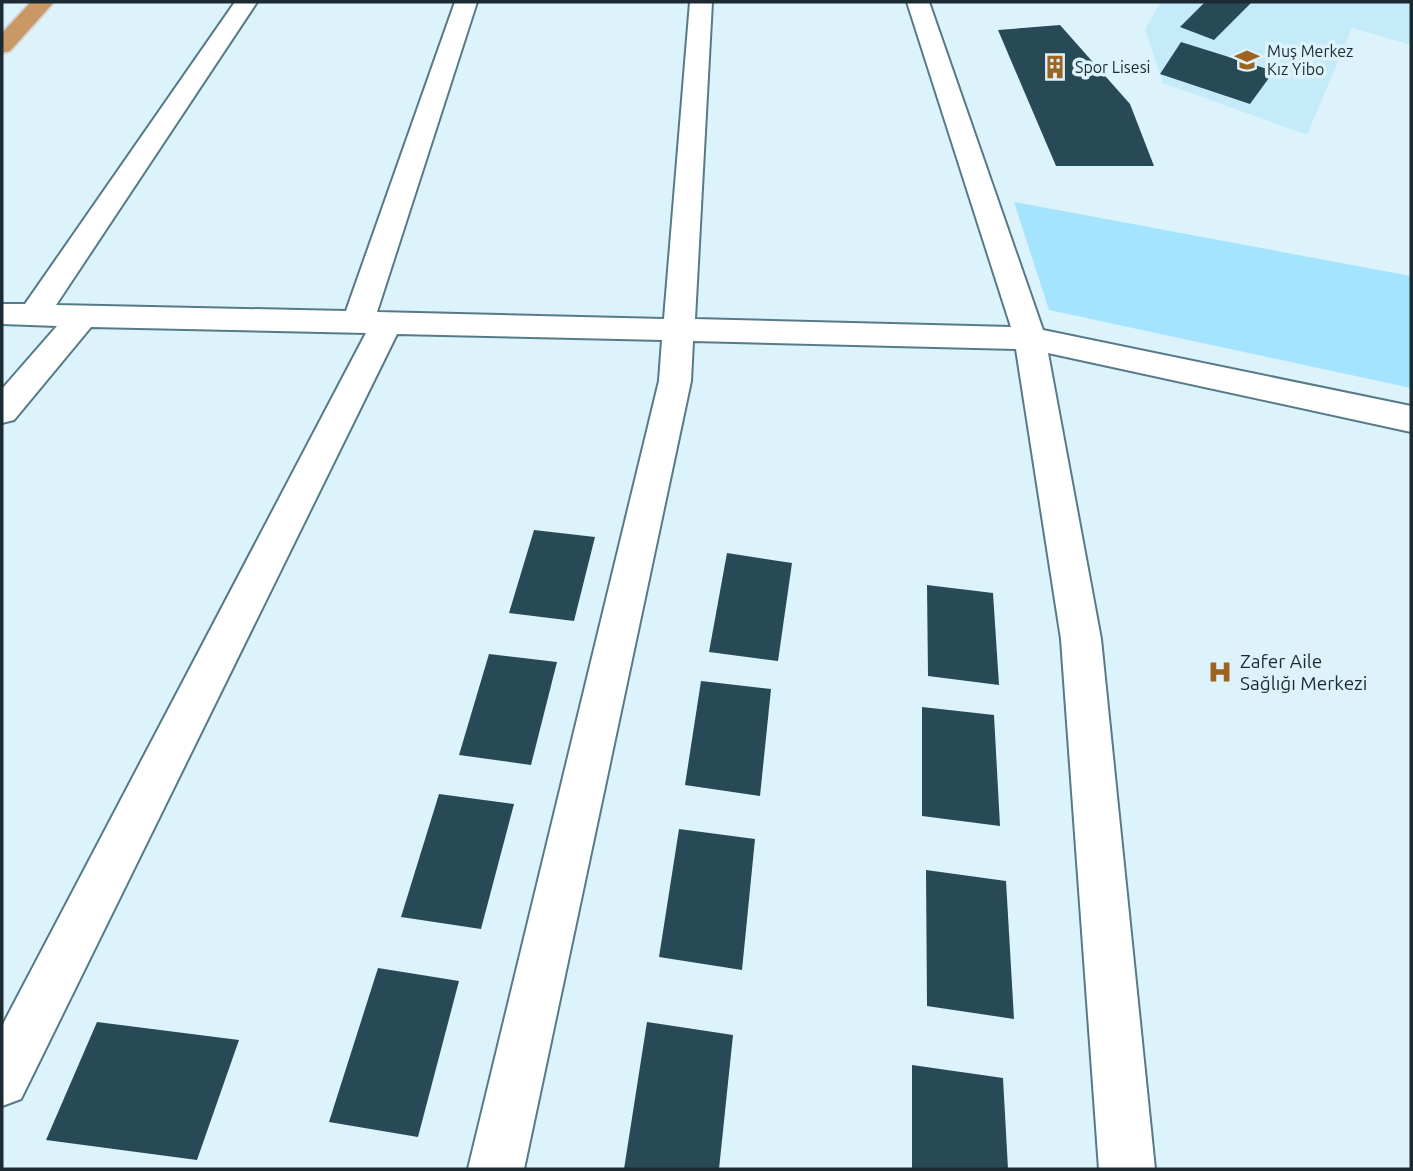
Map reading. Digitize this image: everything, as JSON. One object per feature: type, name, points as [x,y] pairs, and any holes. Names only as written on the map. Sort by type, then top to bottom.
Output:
[{"type":"highway","points":[[2,46],[43,2]]},
{"type":"street","points":[[33,315],[246,2]]},
{"type":"street","points":[[2,1080],[372,323],[466,2]]},
{"type":"street","points":[[496,1169],[675,381],[676,330],[701,2]]},
{"type":"street","points":[[918,2],[1030,338],[1081,639],[1127,1169]]},
{"type":"street","points":[[2,314],[1030,338],[1411,419]]},
{"type":"street","points":[[2,411],[83,316]]},
{"type":"shaded area","name":"Muş Merkez Kız Yibo","points":[[1161,2],[1411,2],[1411,45],[1352,28],[1307,135],[1163,83],[1145,29]]},
{"type":"shaded area","points":[[1014,202],[1411,276],[1411,388],[1049,310]]},
{"type":"building","points":[[1205,2],[1252,2],[1214,40],[1180,27]]},
{"type":"building","name":"Spor Lisesi","points":[[1060,25],[1130,104],[1154,166],[1056,166],[998,30]]},
{"type":"building","points":[[1181,42],[1274,71],[1250,104],[1160,74]]},
{"type":"building","points":[[534,530],[595,537],[574,621],[509,613]]},
{"type":"building","points":[[727,553],[792,563],[778,661],[709,652]]},
{"type":"building","points":[[927,585],[993,593],[999,685],[928,676]]},
{"type":"building","points":[[489,654],[557,662],[531,765],[459,755]]},
{"type":"building","points":[[701,681],[771,689],[760,796],[685,785]]},
{"type":"building","points":[[922,707],[994,715],[1000,826],[922,816]]},
{"type":"building","points":[[439,794],[514,804],[481,929],[401,917]]},
{"type":"building","points":[[679,829],[755,839],[742,970],[659,957]]},
{"type":"building","points":[[926,870],[1006,881],[1014,1019],[927,1006]]},
{"type":"building","points":[[378,968],[459,981],[418,1137],[329,1122]]},
{"type":"building","points":[[97,1022],[239,1040],[197,1160],[46,1140]]},
{"type":"building","points":[[647,1022],[733,1035],[719,1169],[624,1169]]},
{"type":"building","points":[[912,1065],[1003,1078],[1008,1169],[912,1169]]},
{"type":"place","name":"Muş Merkez Kız Yibo","points":[[1247,60]]},
{"type":"place","name":"Spor Lisesi","points":[[1055,67]]},
{"type":"place","name":"Zafer Aile Sağlığı Merkezi","points":[[1220,672]]}]
